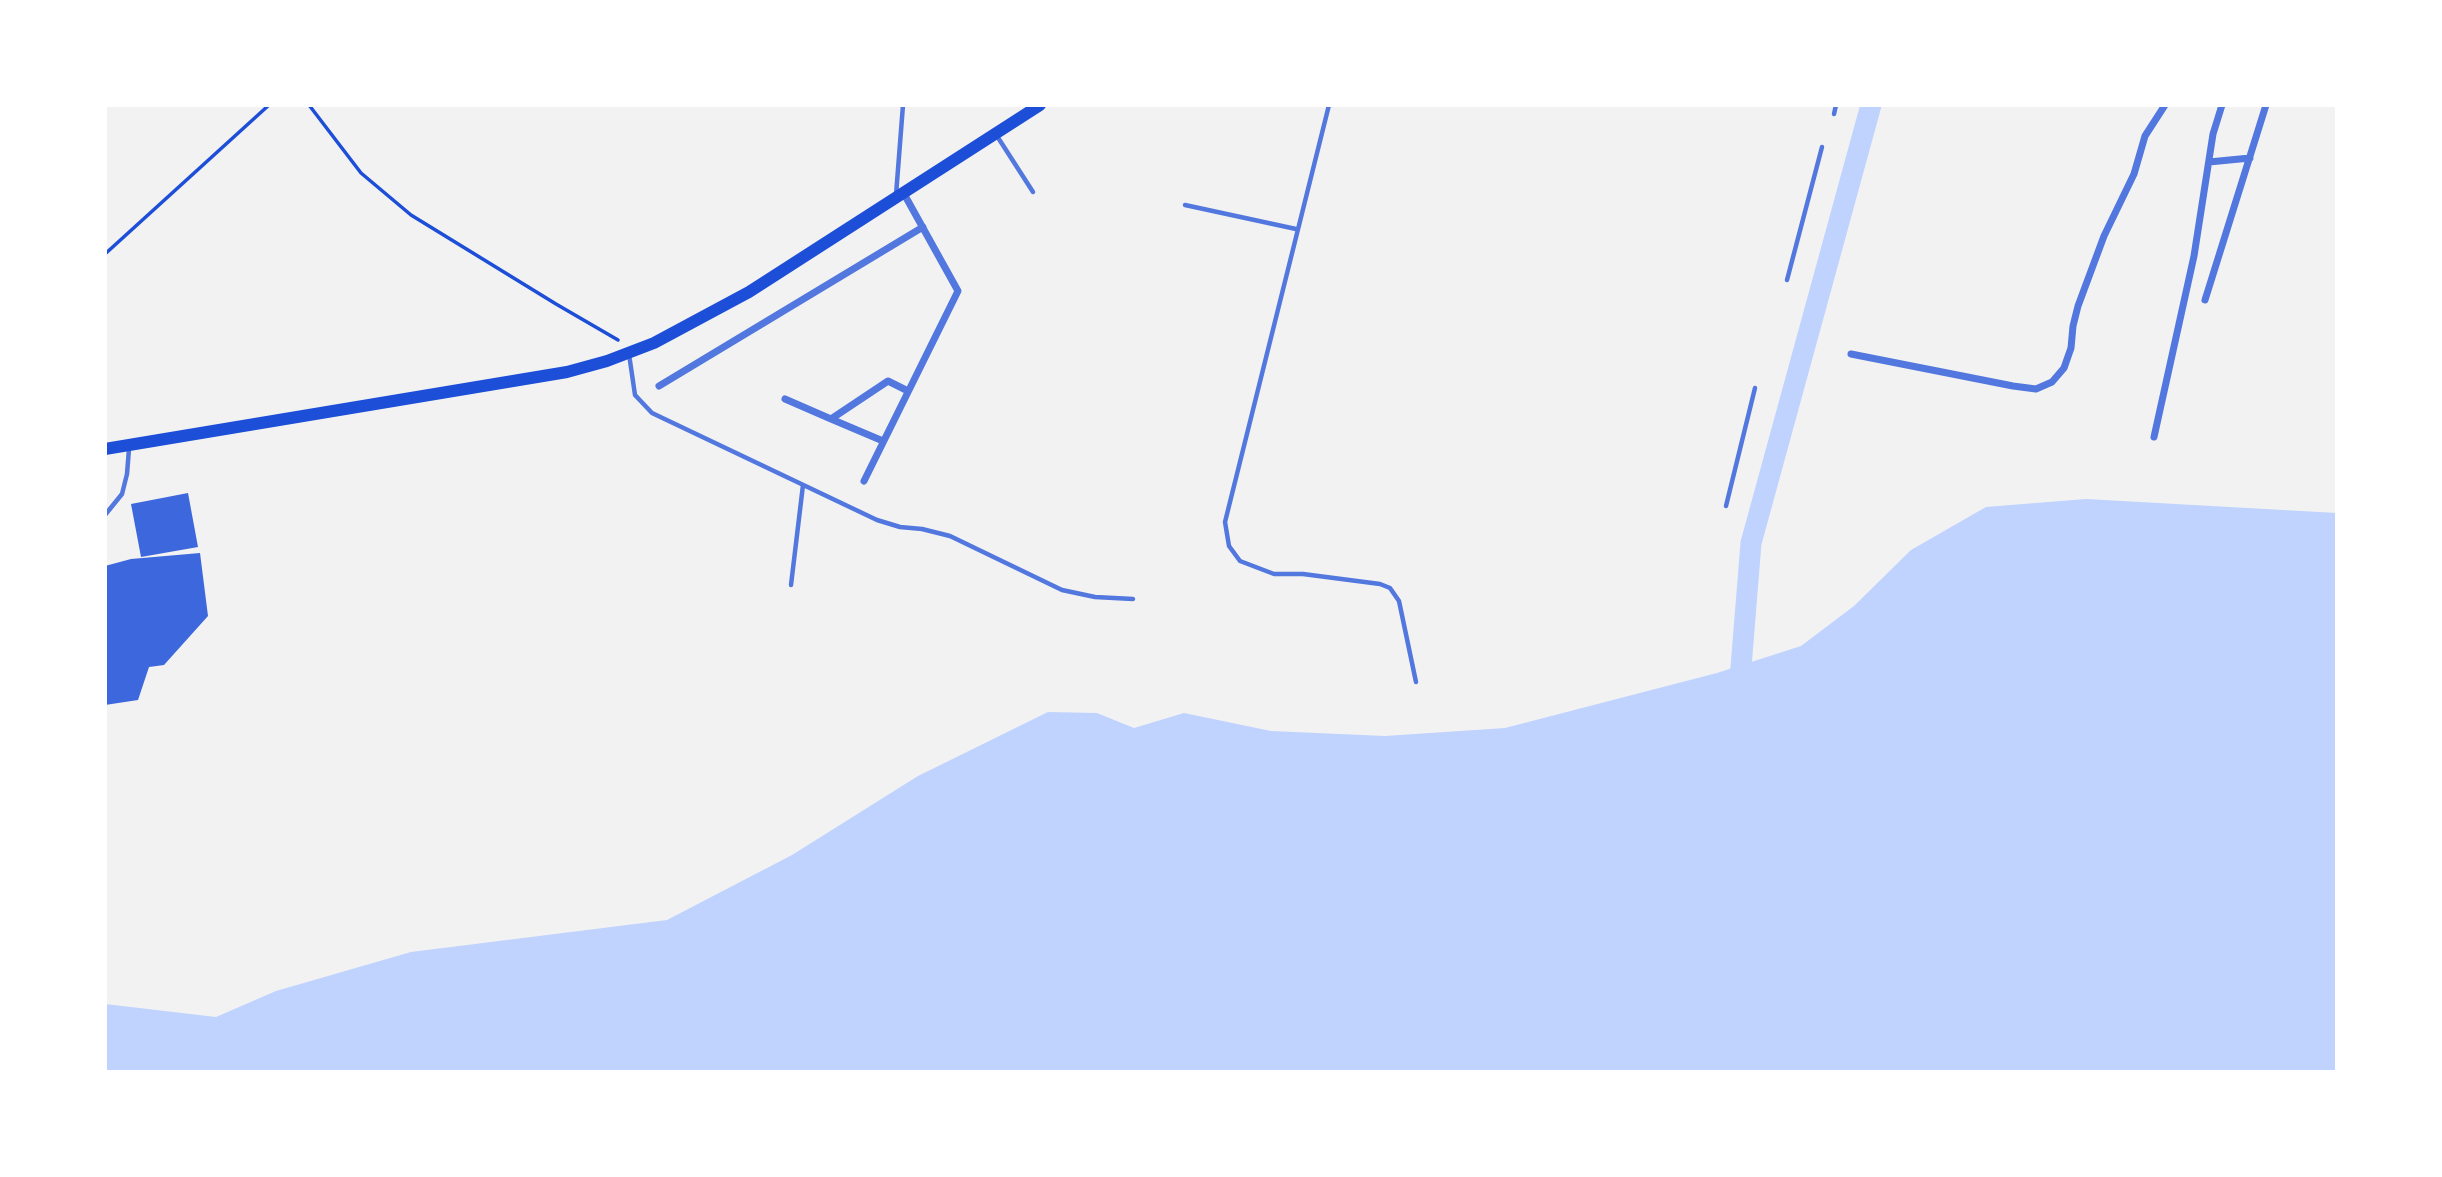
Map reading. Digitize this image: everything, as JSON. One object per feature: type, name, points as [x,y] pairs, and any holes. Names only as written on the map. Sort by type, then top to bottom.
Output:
[{"type":"main road","points":[[105,449],[567,372],[633,352],[750,292],[1040,105]]},
{"type":"street","points":[[1851,354],[2013,386],[2036,389],[2052,382],[2064,368],[2071,348],[2078,306],[2104,236],[2134,174],[2145,136],[2165,105]]},
{"type":"street","points":[[2154,437],[2194,256],[2213,134],[2222,105]]},
{"type":"street","points":[[2205,300],[2266,105]]},
{"type":"street","points":[[2209,162],[2250,158]]},
{"type":"street","points":[[864,481],[958,291],[923,227],[900,194]]},
{"type":"street","points":[[659,386],[923,227]]},
{"type":"street","points":[[831,419],[888,381],[908,391]]},
{"type":"street","points":[[785,399],[883,441]]},
{"type":"lane","points":[[900,194],[903,105]]},
{"type":"lane","points":[[1329,105],[1225,522],[1229,547],[1240,561],[1274,574],[1303,574],[1390,587],[1399,601],[1416,682]]},
{"type":"lane","points":[[1834,114],[1836,105]]},
{"type":"lane","points":[[995,132],[1033,192]]},
{"type":"lane","points":[[1787,280],[1822,148]]},
{"type":"lane","points":[[1185,205],[1296,229]]},
{"type":"lane","points":[[633,352],[635,395],[652,413],[877,520],[950,536],[1062,590],[1095,597],[1133,599]]},
{"type":"lane","points":[[1726,506],[1755,388]]},
{"type":"lane","points":[[105,514],[121,494],[127,474],[129,445]]},
{"type":"lane","points":[[791,586],[803,485]]},
{"type":"path","points":[[105,254],[269,105]]},
{"type":"path","points":[[309,105],[361,173],[411,215],[633,352]]},
{"type":"water","points":[[2086,499],[2337,513],[2337,1072],[105,1072],[105,1004],[216,1017],[276,991],[411,952],[667,920],[792,855],[918,776],[1048,712],[1097,713],[1134,728],[1184,713],[1271,731],[1385,736],[1505,728],[1717,673],[1801,646],[1854,606],[1911,550],[1986,507]]},
{"type":"building","points":[[188,493],[198,547],[141,557],[131,504]]},
{"type":"building","points":[[200,553],[208,616],[164,665],[149,667],[138,700],[105,705],[105,566],[131,559]]},
{"type":"waterway","points":[[1739,692],[1751,543],[1871,105]]}]
